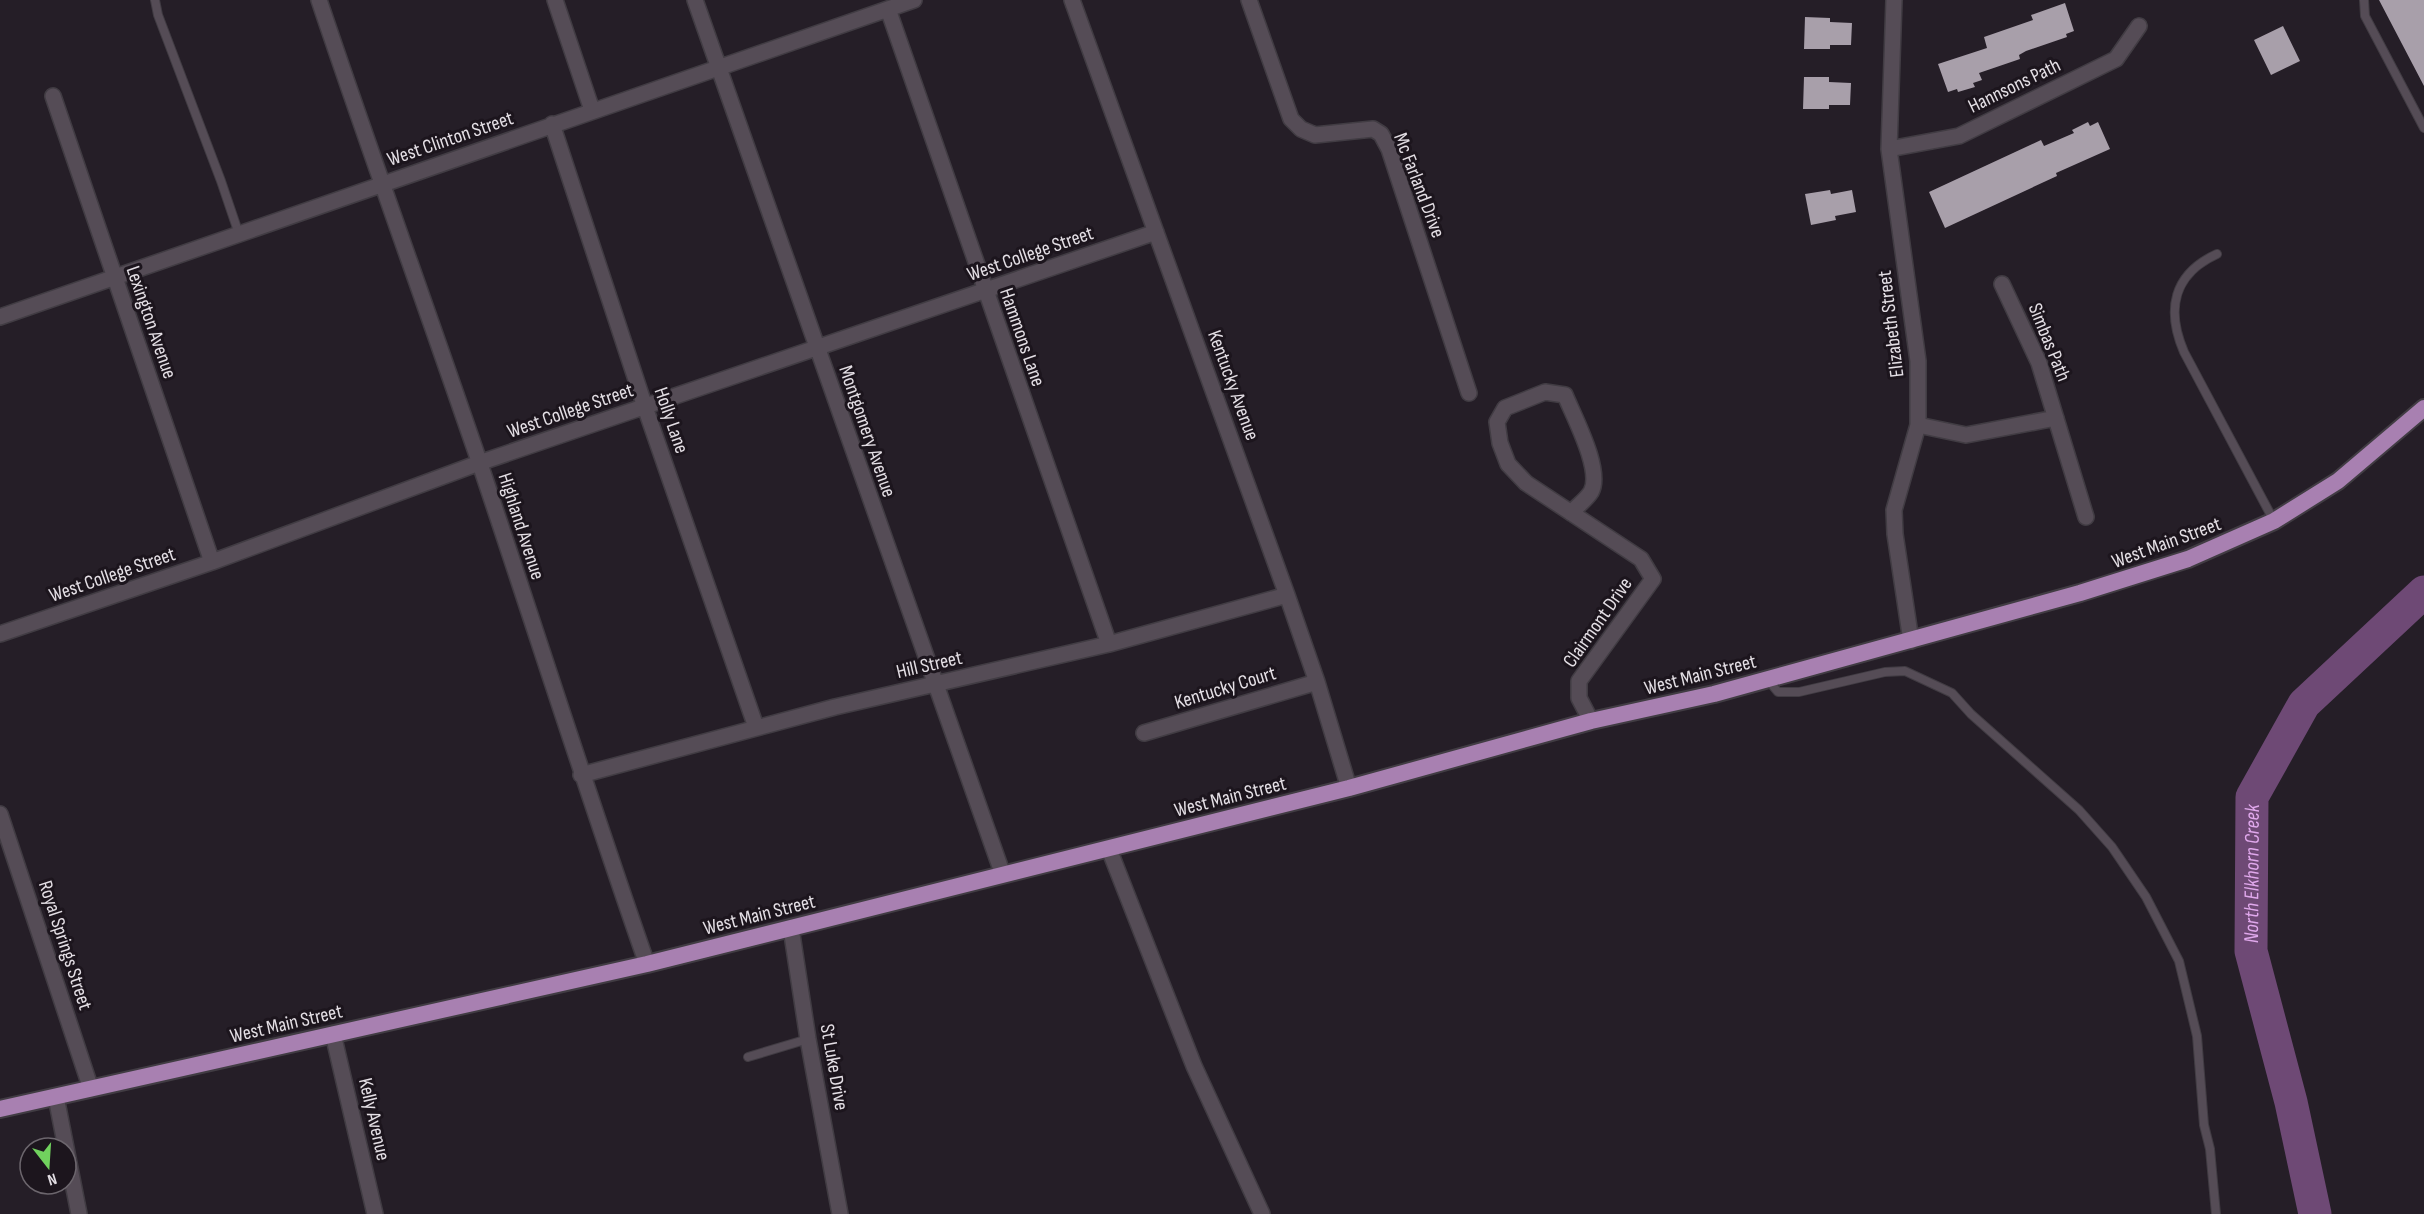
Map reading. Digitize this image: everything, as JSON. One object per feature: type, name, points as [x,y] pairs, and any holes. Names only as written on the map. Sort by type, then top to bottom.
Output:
[{"type":"main road","name":"West Main Street","points":[[0,1109],[647,964],[1109,849],[1349,788],[1592,721],[1714,694],[2136,577],[2188,559],[2274,521],[2331,486],[2424,408]]},
{"type":"street","name":"Highland Avenue","points":[[319,0],[479,463],[581,775],[647,964]]},
{"type":"street","points":[[555,0],[592,110]]},
{"type":"street","name":"Montgomery Avenue","points":[[695,0],[1003,875]]},
{"type":"street","name":"West Clinton Street","points":[[0,318],[592,110],[914,0]]},
{"type":"street","name":"Kentucky Avenue","points":[[1072,0],[1287,595],[1317,682],[1349,788]]},
{"type":"street","name":"Mc Farland Drive","points":[[1249,0],[1291,119],[1301,129],[1315,135],[1373,129],[1381,134],[1389,149],[1469,393]]},
{"type":"street","name":"Elizabeth Street","points":[[1894,0],[1889,149],[1918,360],[1918,425],[1894,510],[1895,534],[1911,641]]},
{"type":"street","name":"Hammons Lane","points":[[888,9],[1109,644]]},
{"type":"street","name":"Hannsons Path","points":[[1889,149],[1959,136],[2116,58],[2139,26]]},
{"type":"street","name":"Lexington Avenue","points":[[52,96],[212,562]]},
{"type":"street","name":"Holly Lane","points":[[552,124],[645,407],[756,727]]},
{"type":"street","name":"West College Street","points":[[0,634],[212,562],[479,463],[1156,232]]},
{"type":"street","name":"Simbas Path","points":[[2002,284],[2039,363],[2086,517]]},
{"type":"street","name":"Clairmont Drive","points":[[1571,513],[1591,492],[1594,476],[1582,435],[1565,395],[1545,392],[1506,408],[1497,423],[1500,443],[1508,464],[1526,483],[1571,513],[1641,559],[1653,579],[1579,681],[1579,698],[1592,721]]},
{"type":"street","points":[[1918,425],[1966,435],[2056,418]]},
{"type":"street","name":"Hill Street","points":[[581,775],[835,707],[1109,644],[1287,595]]},
{"type":"street","name":"Kentucky Court","points":[[1144,733],[1317,682]]},
{"type":"street","name":"Royal Springs Street","points":[[0,814],[91,1089]]},
{"type":"street","points":[[1109,849],[1194,1066],[1262,1214]]},
{"type":"street","name":"St Luke Drive","points":[[791,928],[808,1039],[840,1214]]},
{"type":"street","name":"Kelly Avenue","points":[[333,1034],[375,1214]]},
{"type":"street","points":[[56,1097],[79,1214]]},
{"type":"lane","points":[[155,0],[158,15],[221,181],[238,234]]},
{"type":"lane","points":[[2364,0],[2365,16],[2424,128]]},
{"type":"lane","points":[[2217,254],[2202,261],[2180,288],[2174,307],[2175,324],[2184,352],[2274,521]]},
{"type":"lane","points":[[1768,679],[1778,692],[1799,692],[1885,672],[1905,671],[1952,693],[1971,714],[2079,810],[2112,847],[2146,897],[2179,961],[2197,1036],[2204,1125],[2210,1149],[2216,1214]]},
{"type":"lane","points":[[748,1057],[808,1039]]},
{"type":"building","points":[[2379,0],[2424,0],[2424,86]]},
{"type":"building","points":[[2065,3],[2074,31],[2066,34],[2067,37],[2026,51],[2019,55],[2020,59],[1979,73],[1982,80],[1973,83],[1975,87],[1958,92],[1957,89],[1948,92],[1938,64],[1987,48],[1984,37],[2033,20],[2031,15]]},
{"type":"building","points":[[1805,17],[1830,18],[1830,22],[1852,23],[1851,45],[1830,45],[1830,49],[1804,49]]},
{"type":"building","points":[[2283,26],[2300,61],[2271,75],[2254,40]]},
{"type":"building","points":[[1804,77],[1829,77],[1829,82],[1851,83],[1850,105],[1829,105],[1829,109],[1803,109]]},
{"type":"building","points":[[2088,122],[2090,126],[2098,122],[2110,149],[1945,228],[1929,192],[2041,140],[2044,146],[2074,133],[2072,130]]},
{"type":"building","points":[[1830,190],[1831,194],[1852,190],[1856,212],[1835,216],[1836,220],[1811,225],[1805,194]]},
{"type":"waterway","name":"North Elkhorn Creek","points":[[2315,1214],[2291,1102],[2251,951],[2252,797],[2304,704],[2424,592]]}]
